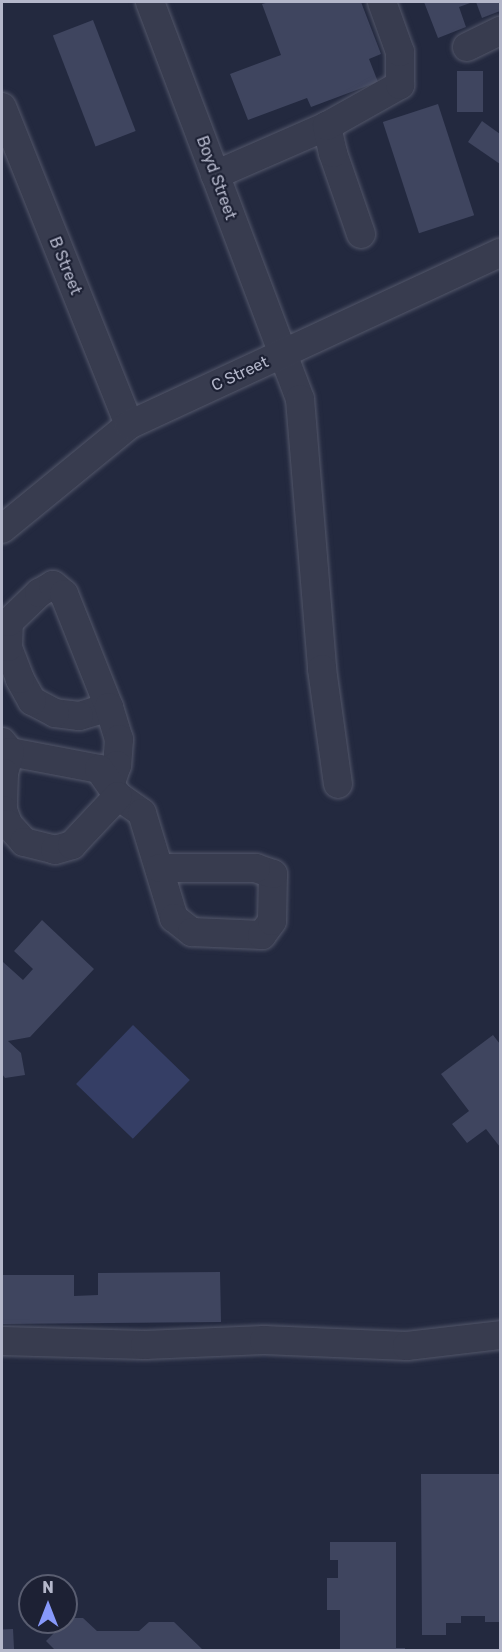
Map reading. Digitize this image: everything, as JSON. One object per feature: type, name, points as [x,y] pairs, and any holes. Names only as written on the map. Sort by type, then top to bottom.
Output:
[{"type":"street","name":"Boyd Street","points":[[150,2],[300,399],[322,669],[338,784]]},
{"type":"street","points":[[215,175],[327,126],[400,85],[400,52],[382,2]]},
{"type":"street","points":[[467,47],[501,32]]},
{"type":"street","name":"B Street","points":[[2,107],[129,425]]},
{"type":"street","points":[[327,126],[361,234]]},
{"type":"street","name":"C Street","points":[[2,529],[129,425],[501,253]]},
{"type":"street","points":[[109,707],[79,716],[55,713],[32,701],[20,679],[8,647],[9,622],[39,593],[53,585],[64,594],[109,707],[119,739],[115,789],[72,845],[55,850],[24,842],[8,824],[3,810],[6,747],[99,769],[115,789],[141,813],[160,868]]},
{"type":"street","points":[[2,1341],[145,1345],[264,1340],[407,1346],[501,1335]]},
{"type":"water","points":[[133,1025],[190,1080],[133,1139],[76,1084]]},
{"type":"building","points":[[269,2],[361,2],[381,54],[369,59],[378,82],[311,107],[307,98],[248,120],[230,74],[281,55],[262,4]]},
{"type":"building","points":[[424,2],[473,2],[459,7],[466,27],[438,38]]},
{"type":"building","points":[[476,2],[500,2],[500,11],[482,18]]},
{"type":"building","points":[[93,20],[136,131],[96,147],[53,35]]},
{"type":"building","points":[[457,71],[483,71],[483,112],[457,112]]},
{"type":"building","points":[[438,104],[474,215],[419,233],[383,122]]},
{"type":"building","points":[[482,121],[500,134],[500,164],[468,142]]},
{"type":"building","points":[[42,920],[94,969],[30,1037],[8,1041],[21,1053],[25,1075],[5,1078],[2,1074],[2,964],[3,962],[23,980],[33,969],[14,951]]},
{"type":"building","points":[[493,1035],[500,1044],[500,1147],[486,1129],[467,1143],[452,1124],[469,1111],[441,1074]]},
{"type":"building","points":[[220,1272],[221,1322],[2,1324],[2,1275],[74,1275],[74,1296],[98,1295],[98,1273]]},
{"type":"building","points":[[421,1474],[500,1474],[500,1622],[485,1622],[485,1616],[461,1616],[461,1623],[446,1623],[446,1635],[422,1635]]},
{"type":"building","points":[[330,1542],[396,1542],[396,1648],[405,1648],[405,1650],[340,1650],[340,1610],[327,1610],[327,1578],[338,1578],[338,1560],[330,1560]]},
{"type":"building","points":[[78,1618],[83,1618],[97,1631],[139,1631],[149,1622],[174,1622],[202,1649],[55,1650],[46,1641],[53,1634],[78,1634]]},
{"type":"building","points":[[13,1629],[14,1650],[3,1650],[2,1630]]}]
